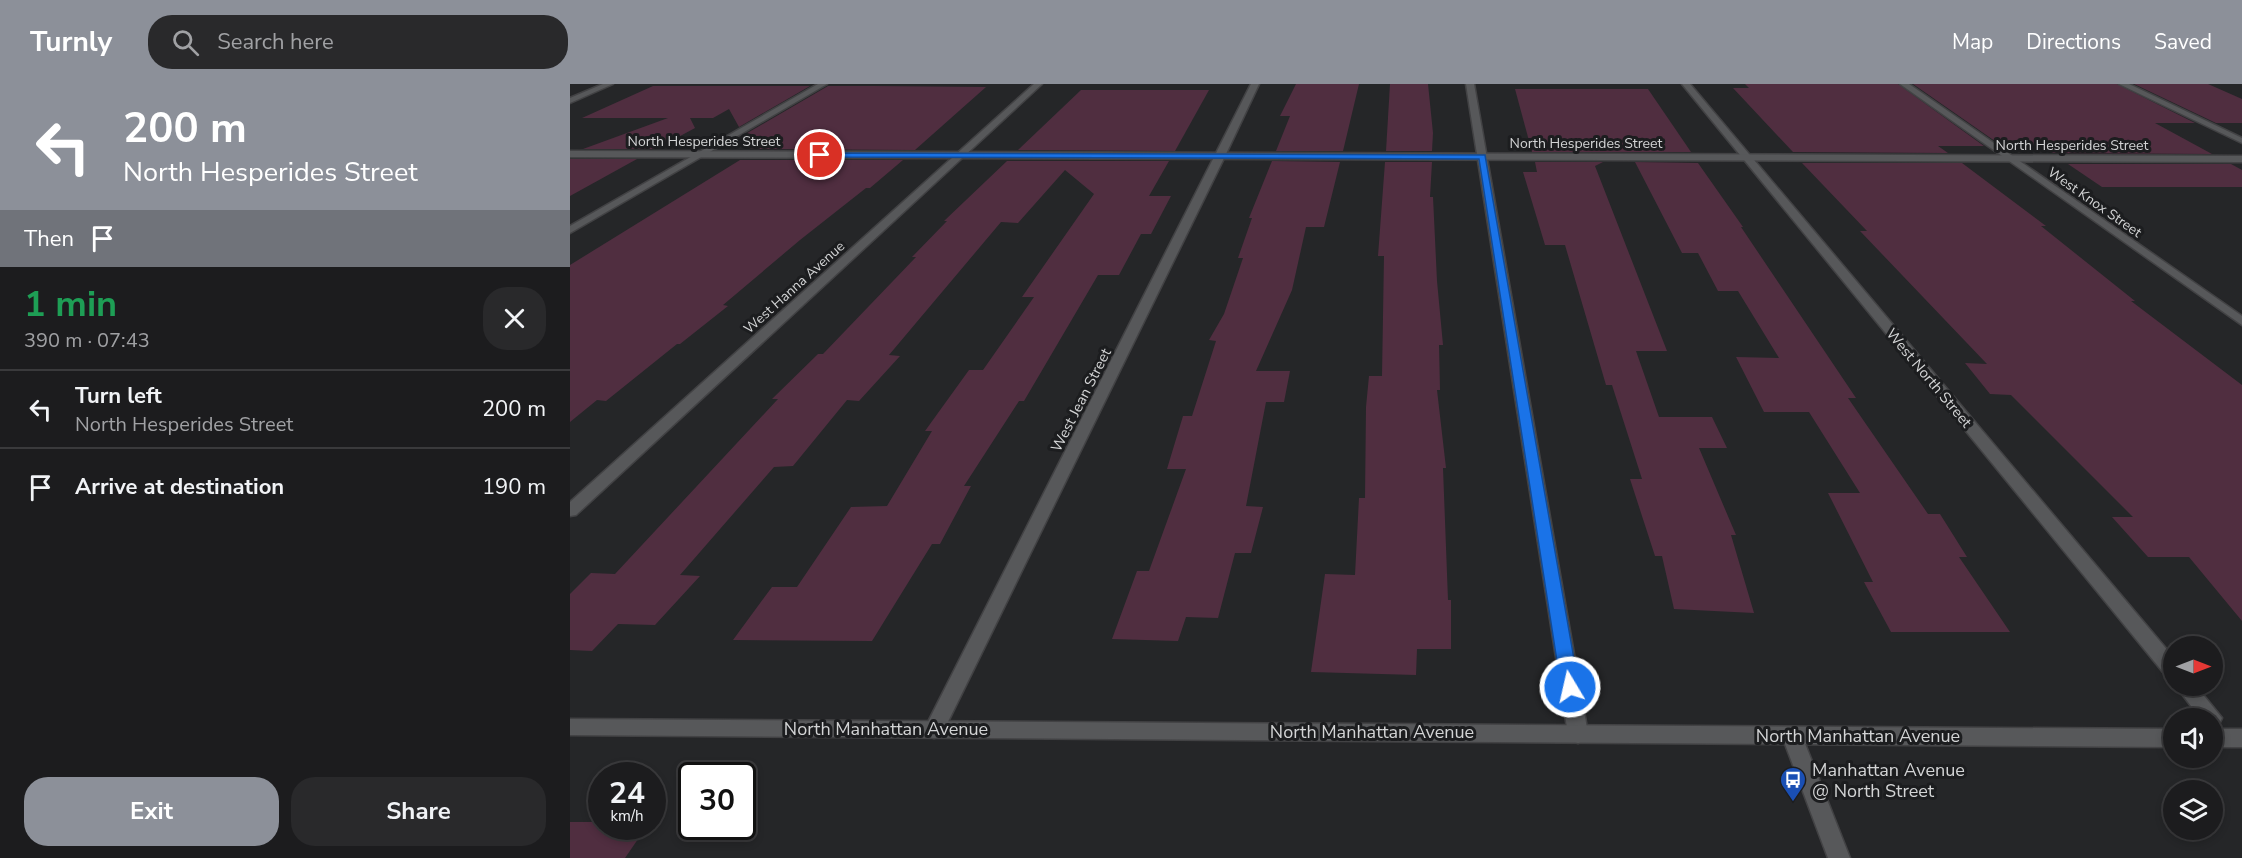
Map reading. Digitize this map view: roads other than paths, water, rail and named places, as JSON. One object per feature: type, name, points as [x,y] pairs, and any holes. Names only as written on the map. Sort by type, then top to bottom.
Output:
[{"type":"street","points":[[570,101],[609,84]]},
{"type":"street","points":[[570,230],[823,84]]},
{"type":"street","name":"West Hanna Avenue","points":[[570,511],[1038,84]]},
{"type":"street","name":"West Jean Street","points":[[934,730],[1255,84]]},
{"type":"street","points":[[1470,84],[1578,734]]},
{"type":"street","name":"West North Street","points":[[1686,84],[1745,158],[2163,659]]},
{"type":"street","name":"West Knox Street","points":[[1904,84],[2242,321]]},
{"type":"street","points":[[2123,84],[2242,141]]},
{"type":"street","name":"North Hesperides Street","points":[[570,154],[2242,159]]},
{"type":"street","points":[[2193,696],[2203,708]]},
{"type":"street","name":"North Manhattan Avenue","points":[[570,727],[2163,738]]},
{"type":"street","points":[[1792,736],[1839,858]]},
{"type":"place","name":"Manhattan Avenue @ North Street","points":[[1793,803]]}]
